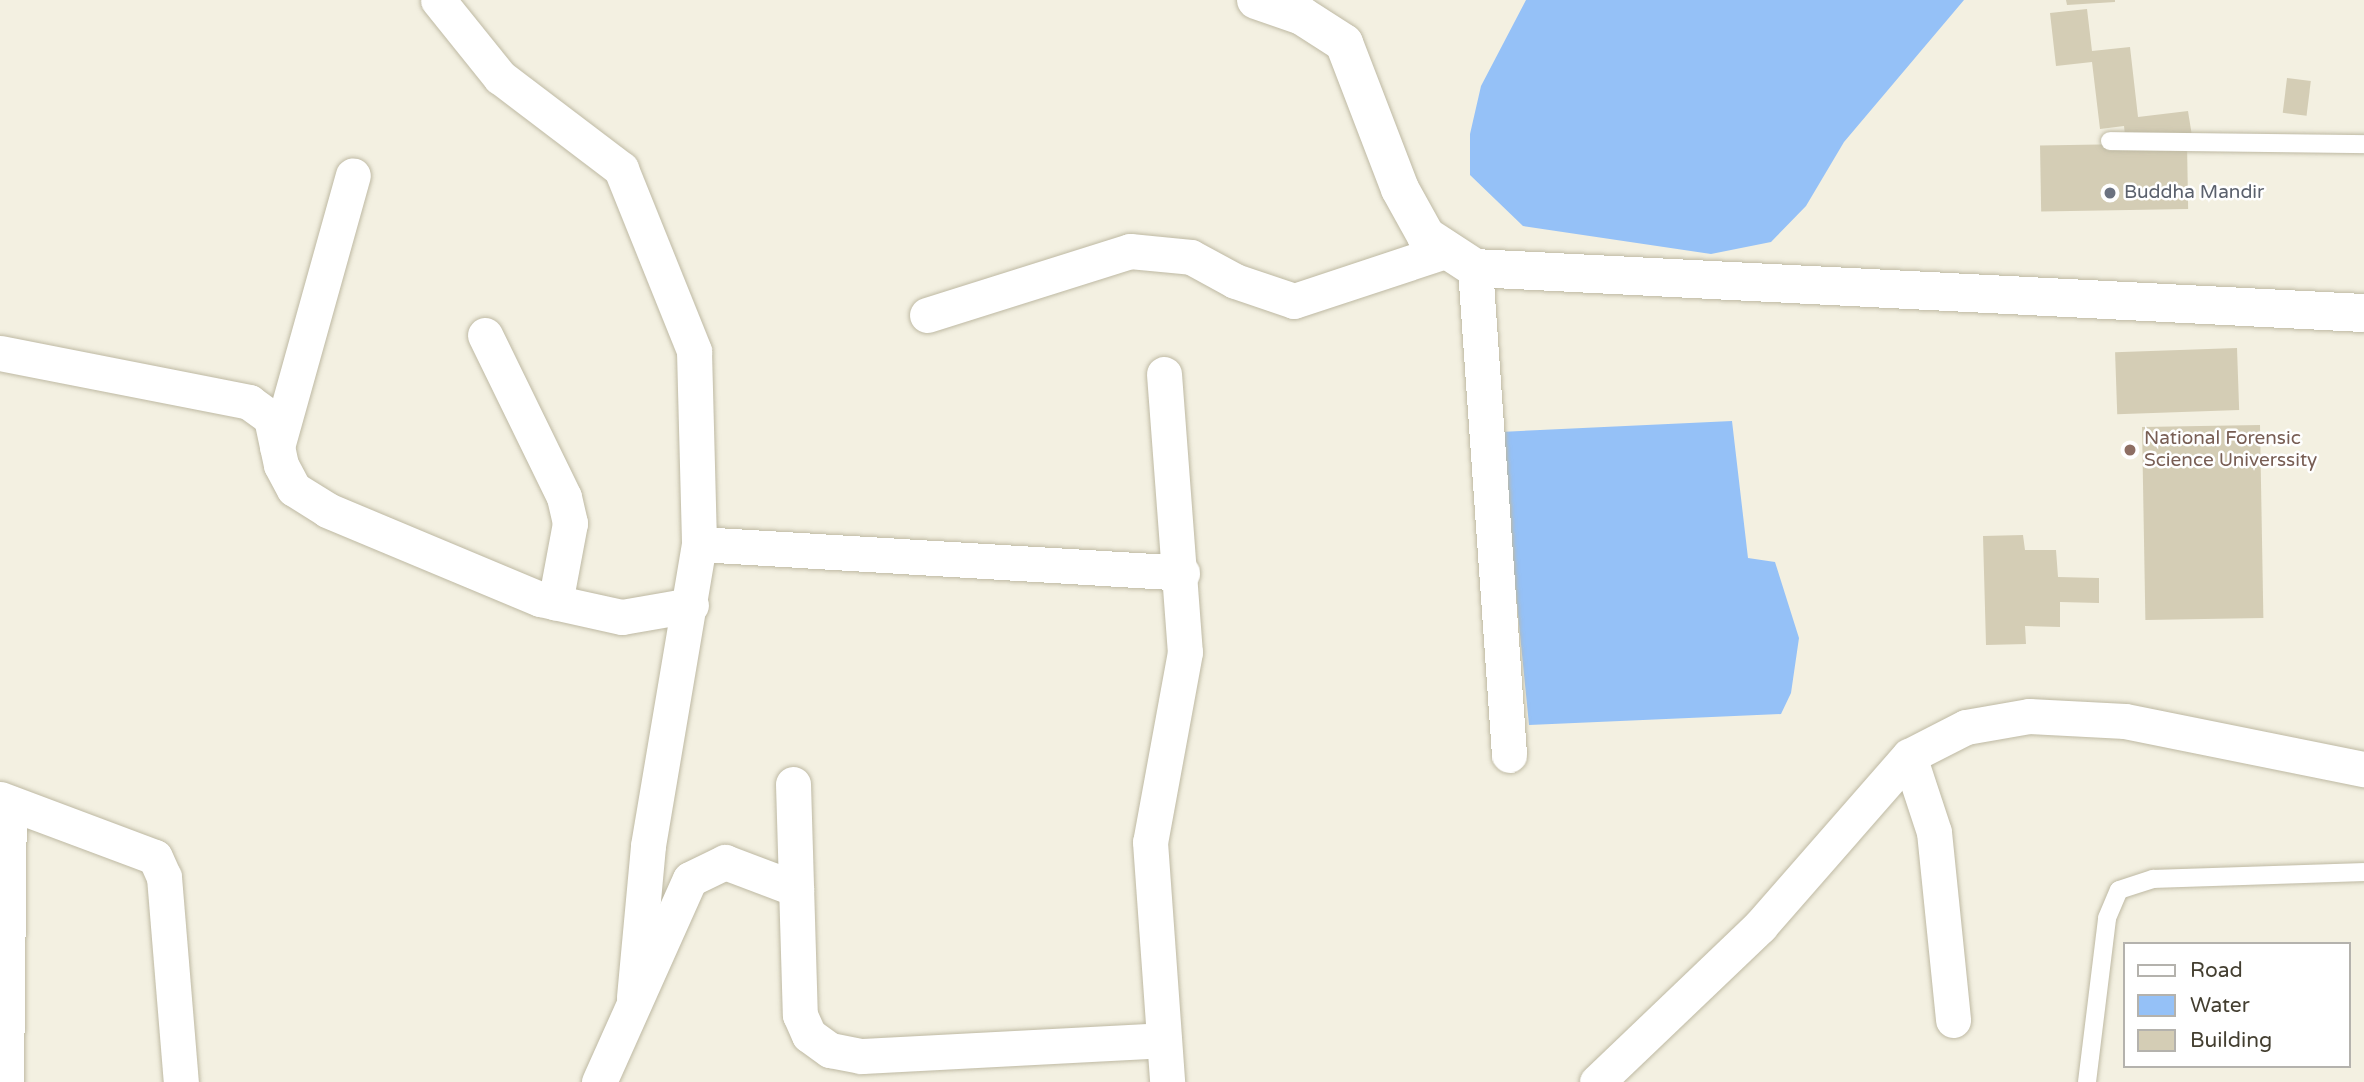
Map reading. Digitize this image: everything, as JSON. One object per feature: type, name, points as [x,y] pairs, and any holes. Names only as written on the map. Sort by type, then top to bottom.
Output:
[{"type":"street","points":[[438,0],[500,77],[621,169],[634,191],[694,351],[699,544],[691,605],[648,846],[634,997]]},
{"type":"street","points":[[1256,0],[1303,8],[1344,43],[1399,189],[1426,236],[1461,259]]},
{"type":"street","points":[[277,447],[353,175]]},
{"type":"street","points":[[927,315],[1130,251],[1191,257],[1235,281],[1294,301],[1461,259],[2364,313]]},
{"type":"street","points":[[1461,259],[1509,755]]},
{"type":"street","points":[[485,335],[564,497],[570,523],[555,603]]},
{"type":"street","points":[[0,353],[249,402],[271,418],[277,447],[294,489],[327,510],[555,603],[622,617],[691,605]]},
{"type":"street","points":[[1164,374],[1182,573],[1185,652],[1150,842],[1167,1082]]},
{"type":"street","points":[[699,544],[1182,573]]},
{"type":"street","points":[[1597,1082],[1760,926],[1909,756],[1966,727],[2029,716],[2125,721],[2364,769]]},
{"type":"street","points":[[1909,756],[1934,832],[1953,1020]]},
{"type":"street","points":[[793,784],[800,1015],[809,1035],[830,1050],[910,1057],[1164,1040]]},
{"type":"street","points":[[6,1082],[4,801],[155,857],[164,877],[173,1080]]},
{"type":"street","points":[[599,1082],[634,997],[690,879],[708,866],[744,865],[796,889]]},
{"type":"lane","points":[[2110,141],[2364,144]]},
{"type":"lane","points":[[2087,1082],[2107,918],[2119,890],[2153,879],[2364,873]]},
{"type":"water","points":[[1526,0],[1964,0],[1844,142],[1806,206],[1771,242],[1711,254],[1523,226],[1470,175],[1470,134],[1481,86]]},
{"type":"water","points":[[1732,421],[1748,558],[1775,562],[1799,638],[1791,693],[1781,714],[1529,725],[1500,432]]},
{"type":"building","points":[[2066,0],[2115,0],[2115,2],[2067,5]]},
{"type":"building","points":[[2087,9],[2092,51],[2130,47],[2138,117],[2188,111],[2192,136],[2126,144],[2124,126],[2100,129],[2092,62],[2056,66],[2050,13]]},
{"type":"building","points":[[2287,78],[2311,81],[2307,116],[2283,113]]},
{"type":"building","points":[[2187,143],[2188,209],[2041,212],[2040,146]]},
{"type":"building","points":[[2237,348],[2239,410],[2117,414],[2115,352]]},
{"type":"building","points":[[2260,425],[2263,618],[2145,620],[2142,427]]},
{"type":"building","points":[[2023,535],[2025,550],[2056,550],[2058,577],[2099,578],[2099,603],[2060,602],[2060,627],[2025,626],[2026,644],[1986,645],[1983,536]]},
{"type":"place","name":"Buddha Mandir","points":[[2110,193]]},
{"type":"place","name":"National Forensic Science Universsity","points":[[2130,450]]}]
